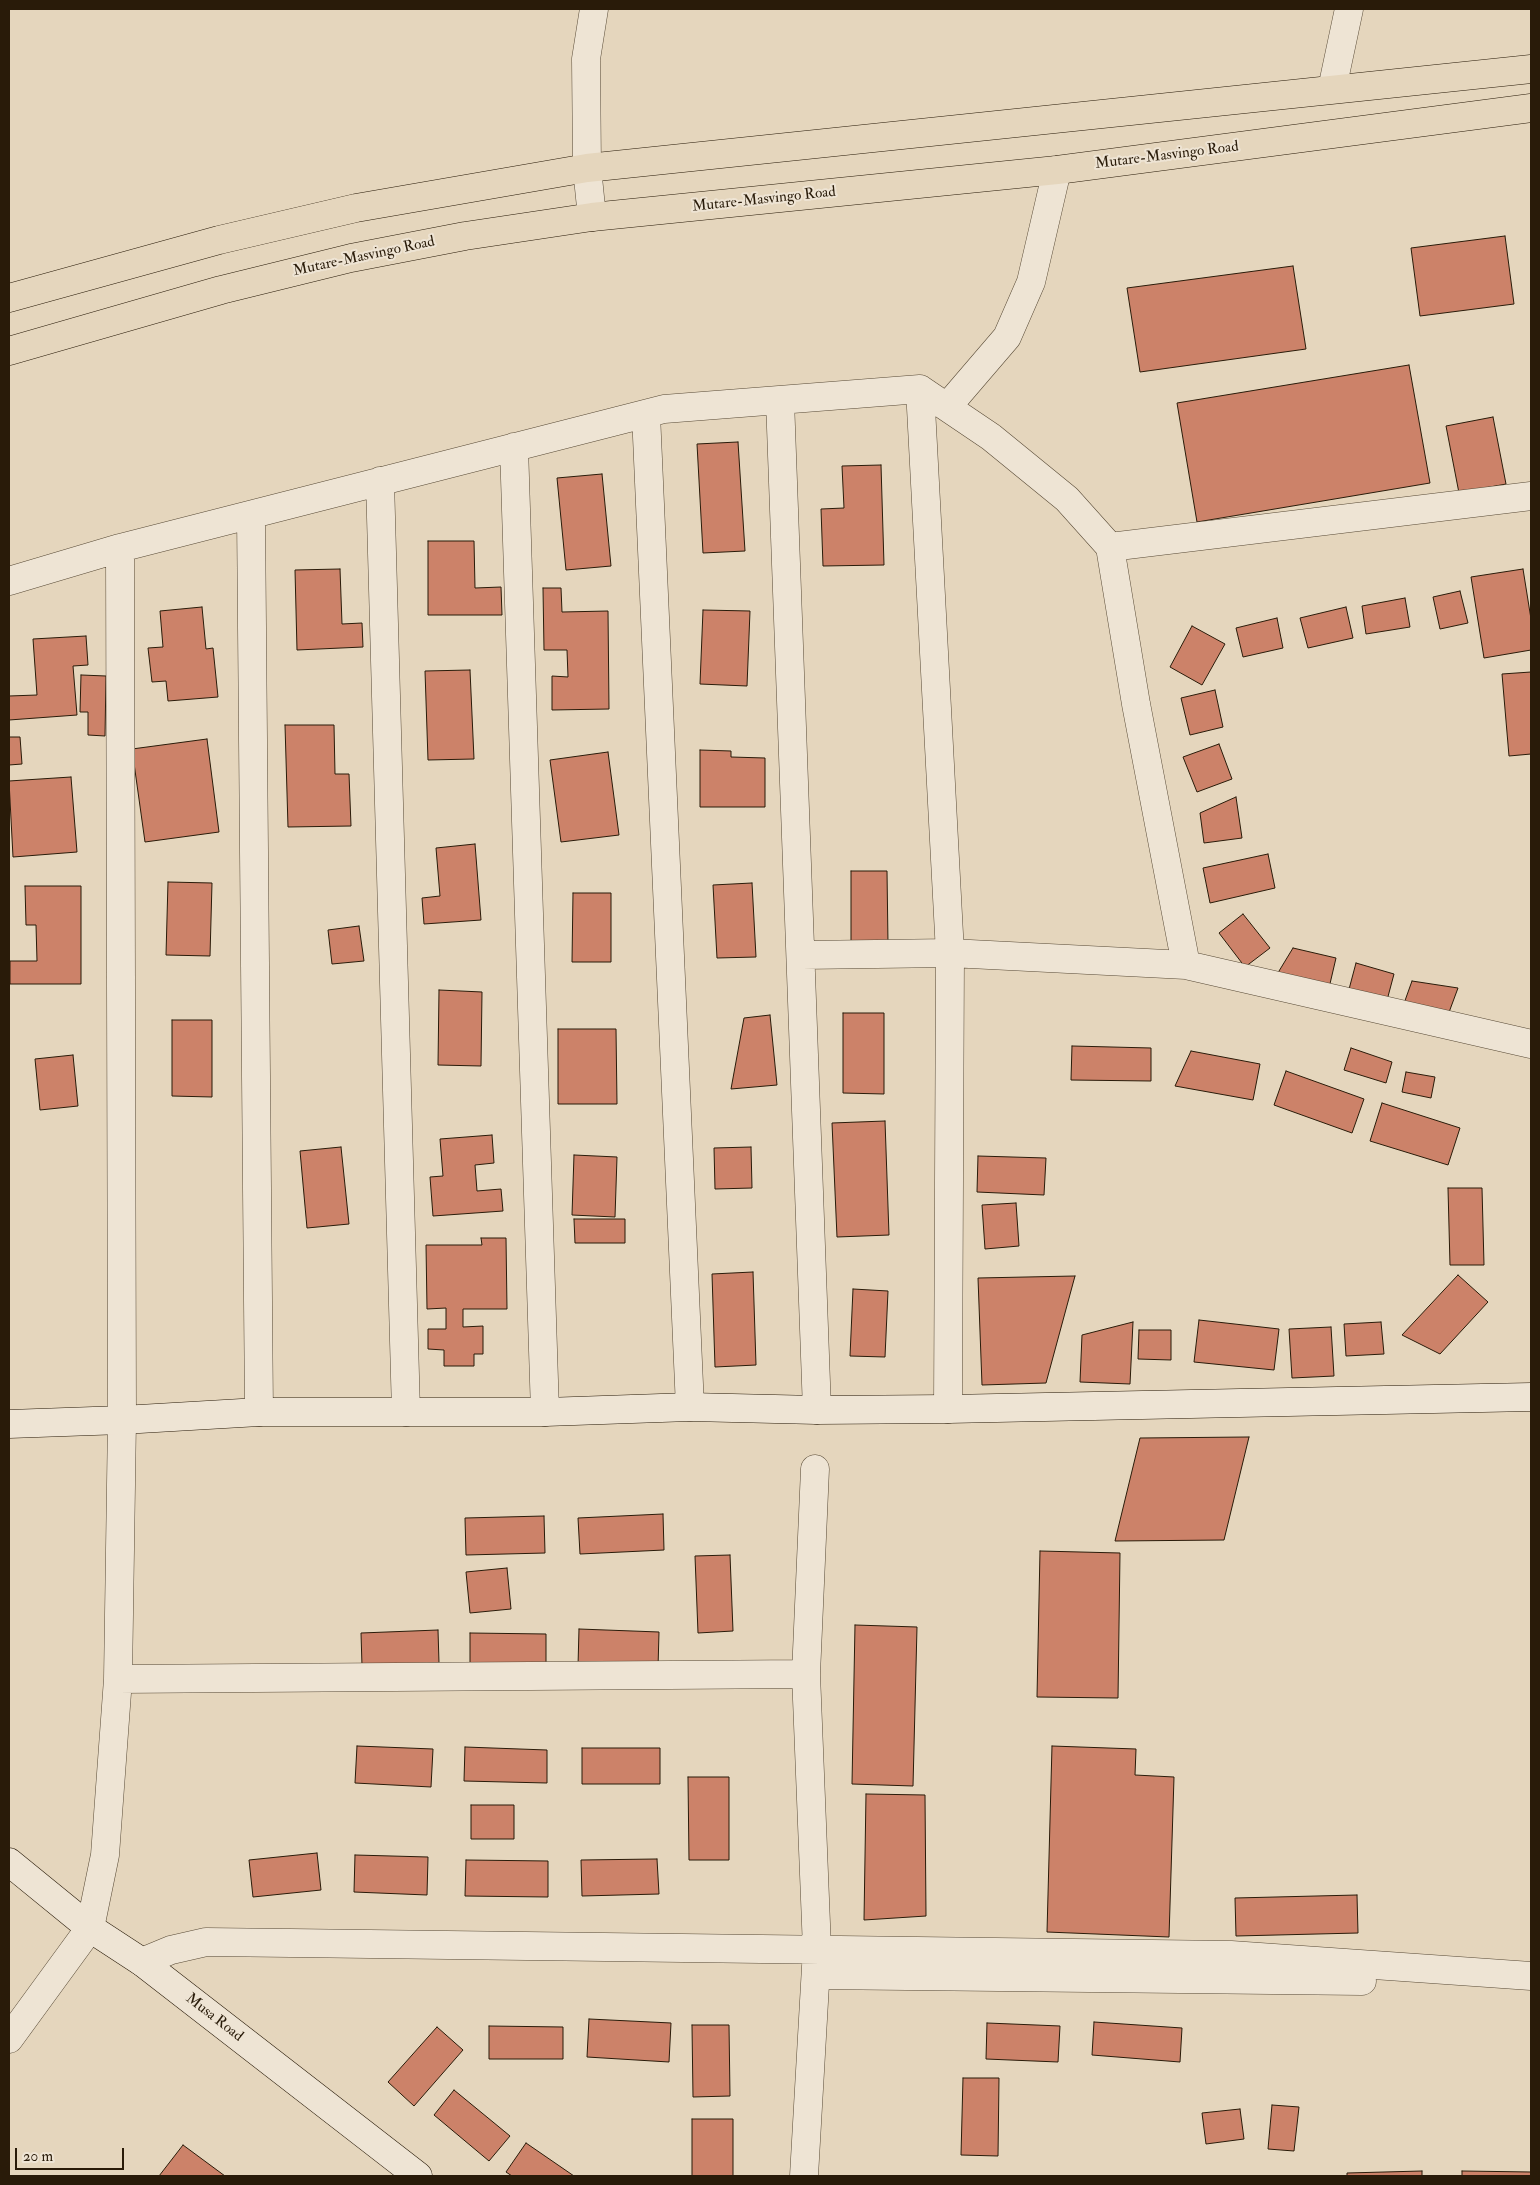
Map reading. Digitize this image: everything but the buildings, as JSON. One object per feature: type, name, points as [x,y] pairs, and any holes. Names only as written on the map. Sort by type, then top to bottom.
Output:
[{"type":"highway","points":[[9,298],[219,240],[356,208],[587,168],[1531,69]]},
{"type":"highway","name":"Mutare-Masvingo Road","points":[[9,351],[221,290],[351,258],[465,236],[592,217],[1057,170],[1531,108]]},
{"type":"street","points":[[592,217],[587,168],[586,59],[594,9]]},
{"type":"street","points":[[1332,89],[1349,9]]},
{"type":"street","points":[[947,408],[1007,337],[1031,282],[1057,170]]},
{"type":"street","points":[[920,389],[950,953],[948,1410]]},
{"type":"street","points":[[9,581],[120,548],[664,409],[920,389],[991,437],[1066,499],[1110,547],[1136,704],[1186,966]]},
{"type":"street","points":[[780,400],[802,955],[817,1410]]},
{"type":"street","points":[[646,414],[690,1406]]},
{"type":"street","points":[[514,447],[545,1412]]},
{"type":"street","points":[[380,481],[406,1412]]},
{"type":"street","points":[[1110,547],[1531,496]]},
{"type":"street","points":[[251,514],[259,1412]]},
{"type":"street","points":[[9,2039],[90,1928],[106,1855],[118,1679],[122,1420],[120,548]]},
{"type":"street","points":[[802,955],[950,953],[1186,966],[1531,1044]]},
{"type":"street","points":[[9,1424],[259,1412],[545,1412],[690,1406],[817,1410],[948,1410],[1531,1397]]},
{"type":"street","points":[[804,2176],[816,1962],[806,1674],[814,1469]]},
{"type":"street","points":[[118,1679],[806,1674]]},
{"type":"street","name":"Musa Road","points":[[9,1862],[90,1928],[142,1962],[418,2176]]},
{"type":"street","points":[[142,1962],[171,1950],[206,1942],[1531,1983]]},
{"type":"street","points":[[816,1962],[1232,1955],[1531,1976]]}]
